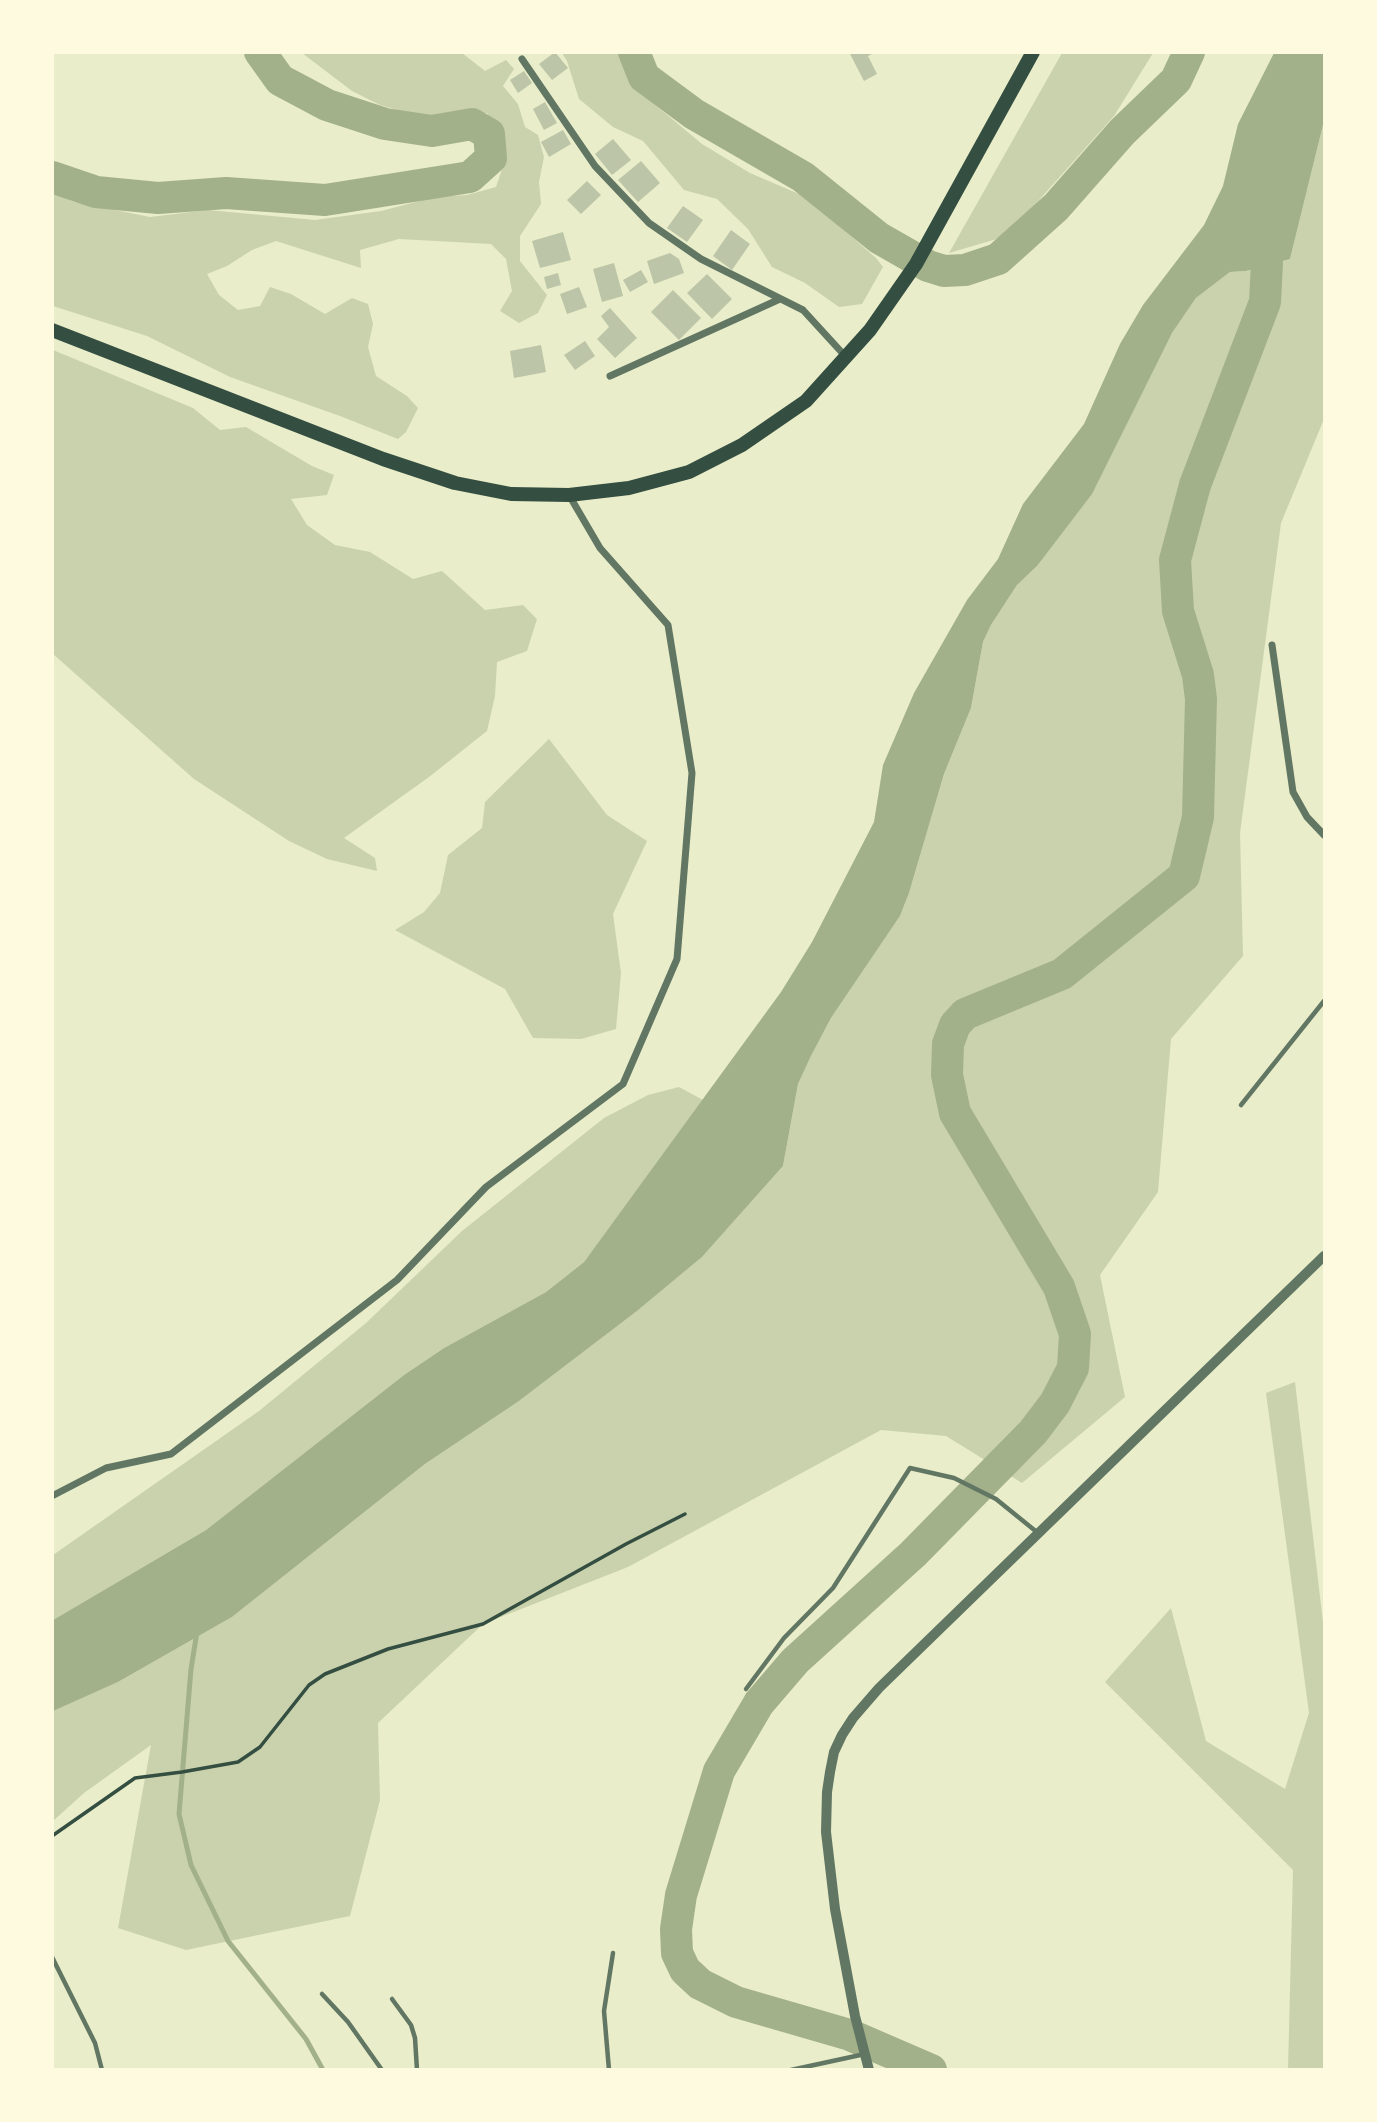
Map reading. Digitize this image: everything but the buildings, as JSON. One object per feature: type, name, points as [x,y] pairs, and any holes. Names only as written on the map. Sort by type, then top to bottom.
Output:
[{"type":"highway","points":[[52,330],[383,459],[455,483],[511,494],[569,495],[629,488],[689,472],[742,446],[806,401],[870,330],[904,283],[1033,52]]},
{"type":"street","points":[[522,59],[596,166],[649,223],[701,259],[803,310],[847,357]]},
{"type":"street","points":[[610,376],[780,299]]},
{"type":"street","points":[[52,1496],[106,1468],[171,1454],[397,1280],[486,1187],[623,1084],[677,959],[692,773],[668,625],[600,548],[569,495]]},
{"type":"street","points":[[1272,645],[1293,792],[1307,817],[1325,835]]},
{"type":"street","points":[[869,2070],[855,2016],[835,1909],[826,1832],[827,1792],[834,1752],[853,1718],[872,1695],[1325,1256]]},
{"type":"lane","points":[[1241,1105],[1325,1001]]},
{"type":"lane","points":[[746,1689],[784,1638],[833,1588],[910,1468],[954,1478],[996,1499],[1039,1533]]},
{"type":"lane","points":[[609,2070],[604,2011],[613,1953]]},
{"type":"lane","points":[[52,1957],[95,2043],[102,2070]]},
{"type":"lane","points":[[322,1994],[348,2022],[382,2070]]},
{"type":"lane","points":[[392,1999],[408,2018],[413,2031],[417,2070]]},
{"type":"lane","points":[[791,2070],[863,2049]]},
{"type":"path","points":[[52,1836],[135,1777],[238,1762],[260,1747],[309,1685],[326,1674],[388,1649],[483,1624],[685,1514]]},
{"type":"shaded area","points":[[302,53],[462,53],[485,71],[506,60],[514,69],[503,86],[518,104],[525,127],[538,135],[544,157],[539,182],[541,204],[520,236],[520,261],[547,295],[538,313],[519,323],[500,311],[512,291],[506,259],[491,244],[399,239],[360,250],[361,268],[276,241],[252,250],[227,266],[207,274],[219,295],[238,310],[260,306],[270,287],[291,294],[325,314],[352,298],[368,304],[373,324],[368,347],[376,376],[407,396],[418,408],[406,432],[398,439],[230,377],[147,336],[53,306],[53,193],[75,202],[150,217],[208,210],[315,220],[381,211],[435,197],[467,195],[496,187],[504,163],[499,136],[487,113],[420,117],[380,105],[352,91]]},
{"type":"shaded area","points":[[562,53],[620,53],[624,68],[640,92],[702,144],[750,173],[806,197],[883,267],[862,304],[839,307],[805,283],[772,267],[748,229],[717,199],[684,190],[643,141],[613,127],[579,99]]},
{"type":"shaded area","points":[[1062,53],[1153,53],[1114,116],[1007,236],[949,253]]},
{"type":"shaded area","points":[[1274,53],[1324,53],[1324,121],[1290,259],[1246,271],[1230,272],[1196,298],[1172,333],[1092,494],[1037,566],[1017,585],[991,625],[983,642],[971,708],[944,774],[909,893],[900,916],[831,1018],[798,1084],[783,1166],[702,1257],[637,1311],[519,1401],[425,1464],[232,1617],[118,1682],[53,1711],[53,1620],[206,1530],[404,1375],[444,1348],[546,1292],[584,1262],[781,992],[812,942],[874,822],[883,765],[914,693],[967,600],[998,559],[1023,504],[1084,424],[1120,344],[1143,305],[1204,225],[1223,186],[1238,124]]},
{"type":"shaded area","points":[[1324,121],[1324,419],[1281,523],[1240,833],[1243,956],[1171,1039],[1158,1192],[1100,1275],[1125,1397],[1022,1483],[946,1436],[881,1430],[628,1567],[483,1624],[378,1723],[380,1800],[350,1916],[186,1950],[118,1928],[151,1745],[84,1793],[53,1821],[52,1711],[118,1682],[232,1617],[425,1464],[519,1401],[637,1311],[702,1257],[783,1166],[798,1084],[831,1018],[900,916],[909,893],[944,774],[971,708],[983,642],[991,625],[1017,585],[1037,566],[1172,333],[1196,298],[1230,272],[1246,271],[1290,259]]},
{"type":"shaded area","points":[[53,350],[193,408],[220,430],[246,427],[312,466],[334,475],[327,495],[291,499],[307,525],[335,545],[370,552],[413,579],[442,571],[485,610],[523,605],[537,619],[527,651],[497,662],[495,696],[487,731],[344,838],[375,858],[377,871],[327,859],[289,841],[194,779],[53,654]]},
{"type":"shaded area","points":[[549,739],[607,815],[647,841],[613,914],[621,973],[616,1029],[581,1039],[533,1038],[505,989],[395,930],[424,912],[440,893],[448,855],[482,828],[485,802]]},
{"type":"shaded area","points":[[679,1087],[703,1100],[584,1262],[546,1292],[444,1348],[404,1375],[206,1530],[53,1620],[53,1555],[259,1411],[366,1323],[462,1231],[604,1118],[648,1095]]},
{"type":"shaded area","points":[[1295,1382],[1324,1631],[1324,2070],[1288,2069],[1293,1870],[1105,1682],[1171,1608],[1206,1741],[1285,1789],[1309,1713],[1266,1393]]},
{"type":"waterway","points":[[52,177],[96,192],[158,198],[226,193],[325,200],[470,177],[491,158],[489,134],[472,124],[432,131],[385,124],[327,105],[280,80],[260,52]]},
{"type":"waterway","points":[[634,52],[644,77],[694,114],[803,177],[879,238],[928,266],[944,271],[965,270],[998,259],[1056,207],[1122,132],[1176,80],[1189,52]]},
{"type":"waterway","points":[[931,2070],[850,2035],[736,2002],[700,1984],[685,1970],[677,1953],[676,1929],[681,1895],[719,1771],[759,1703],[795,1661],[913,1554],[1033,1432],[1055,1403],[1073,1368],[1075,1334],[1059,1287],[955,1113],[947,1075],[948,1044],[955,1025],[965,1014],[1062,974],[1184,876],[1198,817],[1201,699],[1198,675],[1178,611],[1175,560],[1195,485],[1265,302],[1267,263],[1259,225]]},
{"type":"waterway","points":[[197,1632],[191,1669],[179,1814],[191,1865],[228,1941],[306,2039],[323,2070]]}]
